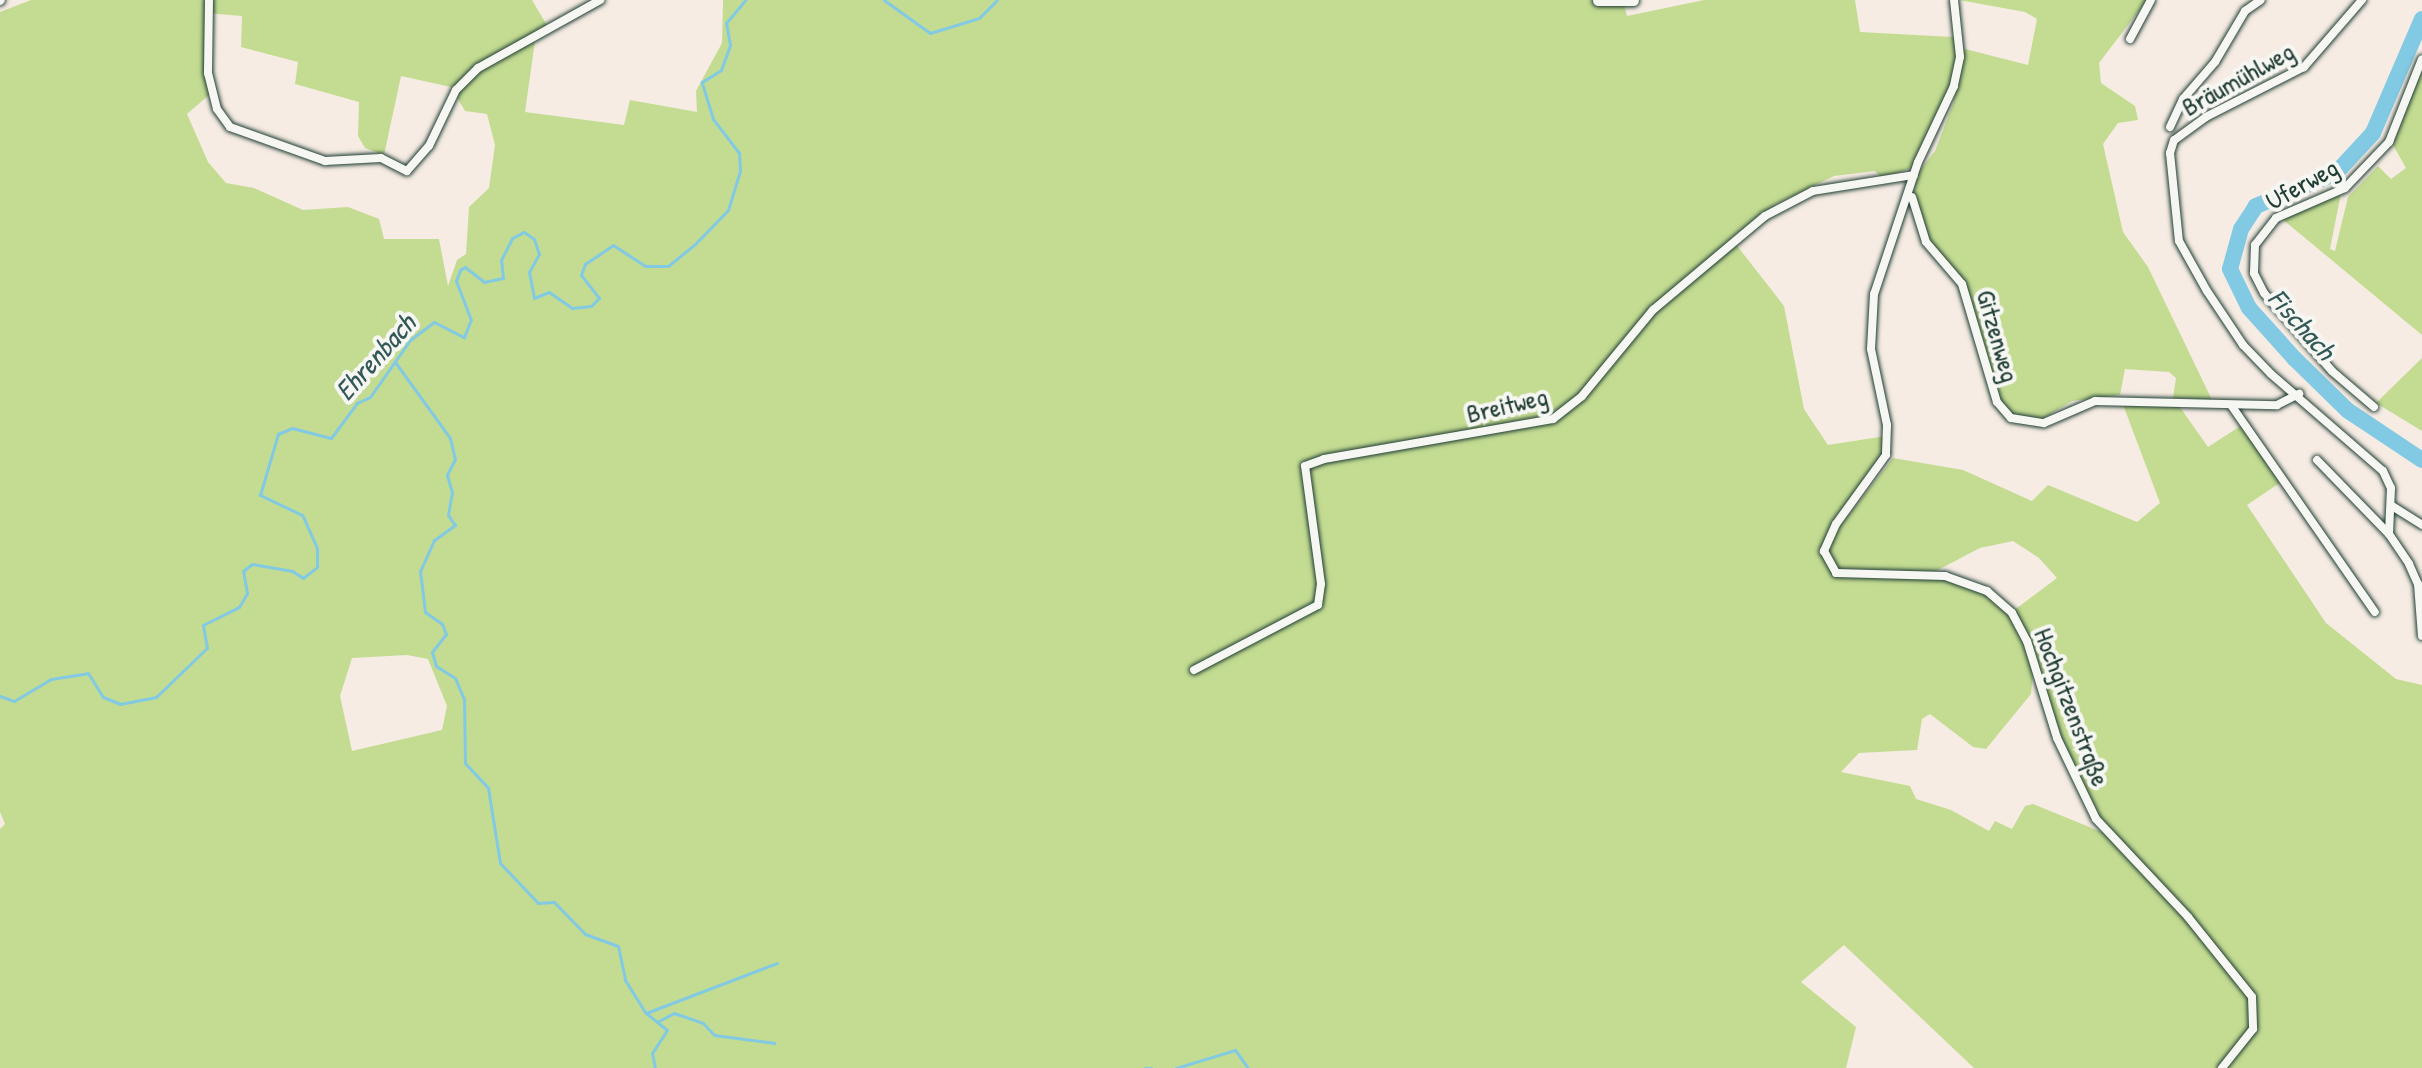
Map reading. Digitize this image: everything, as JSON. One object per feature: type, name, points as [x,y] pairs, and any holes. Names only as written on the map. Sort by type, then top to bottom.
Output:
[{"type":"main road","points":[[1598,0],[1633,0]]},
{"type":"street","points":[[209,0],[208,73],[217,109],[230,127],[325,161],[365,156],[407,171],[429,146],[467,77],[600,0]]},
{"type":"street","name":"Hochgitzenstraße","points":[[1954,0],[1959,68],[1914,175],[1911,195],[1874,294],[1871,349],[1887,425],[1886,455],[1826,540],[1828,564],[1847,576],[1927,574],[1963,580],[1987,591],[2012,613],[2027,641],[2057,738],[2096,819],[2188,917],[2252,997],[2253,1029],[2222,1068]]},
{"type":"street","points":[[2130,39],[2151,0]]},
{"type":"street","points":[[2170,127],[2183,99],[2215,62],[2245,11],[2261,0]]},
{"type":"street","name":"Bräumühlweg","points":[[2362,0],[2304,67],[2206,117],[2170,144],[2179,241],[2243,345],[2383,471],[2392,506],[2389,534]]},
{"type":"street","name":"Uferweg","points":[[2374,407],[2332,371],[2264,293],[2254,273],[2255,245],[2276,218],[2345,188],[2389,142],[2422,59]]},
{"type":"street","name":"Breitweg","points":[[1194,670],[1318,605],[1321,584],[1305,466],[1324,459],[1553,419],[1582,396],[1653,310],[1765,216],[1813,191],[1914,175]]},
{"type":"street","name":"Gitzenweg","points":[[1911,195],[1926,242],[1962,284],[1997,402],[2011,418],[2044,423],[2082,403],[2104,400],[2277,405],[2299,394]]},
{"type":"street","points":[[2231,405],[2375,612]]},
{"type":"street","points":[[2317,460],[2389,534],[2413,574],[2422,636]]},
{"type":"street","points":[[2392,506],[2422,525]]},
{"type":"street","points":[[2413,574],[2422,580]]},
{"type":"green space","points":[[31,0],[532,0],[548,27],[536,34],[525,112],[624,125],[630,100],[697,112],[696,91],[722,43],[723,0],[1623,0],[1627,16],[1704,0],[1855,0],[1860,32],[1953,37],[1958,49],[1952,87],[1916,166],[1882,179],[1875,171],[1834,176],[1776,204],[1731,238],[1784,306],[1804,409],[1828,445],[1886,436],[1884,452],[1825,538],[1824,549],[1834,572],[1933,577],[1977,588],[2004,607],[2021,632],[2033,672],[2031,694],[1986,749],[1973,747],[1930,714],[1922,719],[1917,750],[1859,753],[1841,772],[1910,786],[1916,799],[1951,810],[1989,831],[1995,821],[2012,829],[2025,806],[2033,804],[2104,833],[2169,899],[2251,1001],[2251,1029],[2219,1068],[1974,1068],[1844,945],[1801,982],[1856,1027],[1846,1068],[0,1068],[0,829],[5,824],[0,812],[0,12]],"holes":[[[206,13],[242,16],[241,47],[298,62],[295,84],[359,102],[358,136],[365,148],[384,155],[401,76],[451,87],[465,111],[487,114],[495,145],[489,188],[469,207],[466,254],[457,260],[448,286],[439,239],[384,239],[379,219],[348,207],[303,210],[254,188],[226,183],[208,162],[187,114],[209,95]],[[407,655],[428,659],[447,706],[442,730],[352,751],[340,696],[352,658]]]},
{"type":"green space","points":[[1959,0],[2147,0],[2099,63],[2101,83],[2135,106],[2138,120],[2118,123],[2103,144],[2123,232],[2148,267],[2212,400],[2173,398],[2176,378],[2169,372],[2125,369],[2120,395],[2072,401],[2042,419],[2009,413],[1996,396],[1969,292],[1930,245],[1914,192],[1917,174],[1935,151],[1953,104],[1965,49],[2028,65],[2037,19],[2025,12]]},
{"type":"green space","points":[[2422,66],[2422,335],[2281,218],[2341,193],[2330,249],[2335,251],[2348,197],[2378,166],[2391,179],[2406,168],[2393,145]]},
{"type":"green space","points":[[2422,358],[2422,431],[2376,403]]},
{"type":"green space","points":[[2122,402],[2177,403],[2208,447],[2242,425],[2281,482],[2247,505],[2326,623],[2396,679],[2422,685],[2422,1068],[2224,1068],[2255,1029],[2255,1003],[2100,822],[2059,737],[2013,611],[2057,578],[2039,558],[2013,541],[1980,548],[1932,573],[1840,569],[1829,556],[1830,539],[1893,458],[1963,470],[2032,501],[2048,485],[2137,522],[2160,503]]},
{"type":"waterway","name":"Ehrenbach","points":[[0,696],[14,701],[51,679],[88,673],[103,697],[120,704],[156,697],[207,648],[203,625],[239,607],[247,593],[243,571],[252,564],[292,571],[303,578],[317,567],[317,548],[302,515],[260,495],[278,434],[292,428],[331,438],[357,403],[370,397],[410,340],[434,322],[464,337],[471,320],[456,281],[460,270],[465,267],[484,282],[503,278],[501,260],[512,238],[524,232],[534,239],[539,254],[529,272],[534,298],[549,292],[572,308],[591,306],[599,298],[581,275],[585,264],[613,245],[645,266],[668,266],[696,243],[728,210],[740,171],[739,153],[713,119],[702,82],[721,70],[730,45],[726,23],[745,0]]},
{"type":"waterway","name":"Ehrenbach","points":[[884,0],[930,33],[979,18],[997,0]]},
{"type":"waterway","name":"Fischach","points":[[2422,19],[2373,133],[2336,173],[2256,206],[2241,229],[2230,269],[2249,308],[2295,359],[2347,410],[2422,460]]},
{"type":"waterway","points":[[395,362],[450,438],[455,459],[447,475],[452,492],[448,515],[455,525],[434,540],[420,571],[425,612],[442,624],[446,634],[432,652],[436,666],[455,678],[464,699],[465,763],[488,788],[500,863],[538,903],[554,902],[585,934],[618,946],[625,980],[646,1013],[667,1030],[652,1053],[655,1068]]},
{"type":"waterway","points":[[646,1013],[777,963]]},
{"type":"waterway","points":[[657,1022],[674,1013],[703,1023],[714,1035],[774,1043]]},
{"type":"waterway","points":[[1176,1068],[1235,1050],[1248,1068]]},
{"type":"waterway","points":[[1145,1068],[1151,1068]]}]
